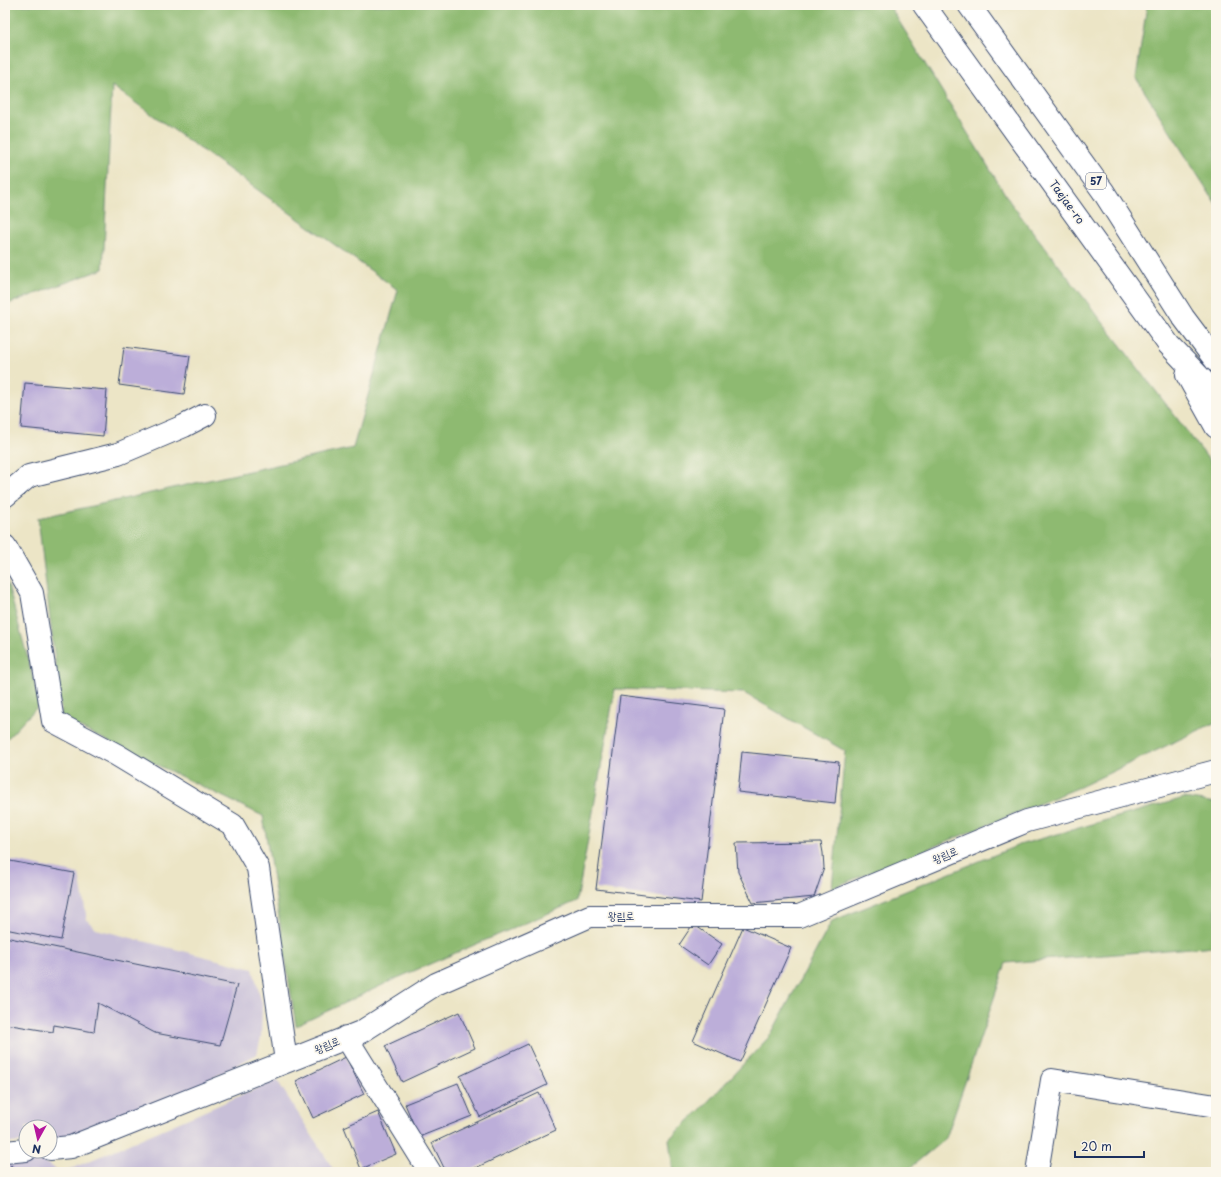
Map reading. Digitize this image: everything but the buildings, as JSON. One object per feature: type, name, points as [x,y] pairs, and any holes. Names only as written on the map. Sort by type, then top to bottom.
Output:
[{"type":"main road","name":"Taejae-ro","points":[[924,5],[1169,345],[1216,394]]},
{"type":"main road","name":"57","points":[[970,5],[1103,191],[1184,317],[1216,361]]},
{"type":"main road","points":[[1184,317],[1216,350]]},
{"type":"main road","points":[[1169,345],[1216,427]]},
{"type":"main road","points":[[5,496],[29,476],[118,454],[184,426],[205,415]]},
{"type":"main road","points":[[5,546],[32,593],[53,722],[117,755],[233,825],[258,868],[286,1061]]},
{"type":"main road","name":"왕림로","points":[[58,1148],[71,1147],[361,1032],[436,984],[590,916],[799,916],[1027,821],[1216,771]]},
{"type":"main road","points":[[346,1037],[430,1172]]},
{"type":"main road","points":[[1037,1172],[1052,1080],[1216,1106]]},
{"type":"main road","points":[[5,1152],[18,1151]]},
{"type":"shaded area","points":[[5,859],[79,874],[87,920],[96,929],[253,969],[262,1004],[261,1037],[257,1054],[194,1088],[74,1137],[58,1138],[58,1119],[18,1119],[18,1142],[5,1143]]},
{"type":"shaded area","points":[[277,1080],[335,1172],[66,1171]]},
{"type":"shaded area","points":[[38,1159],[62,1172],[5,1172],[5,1163]]},
{"type":"green space","points":[[5,5],[889,5],[1010,202],[1216,469],[1216,722],[1080,787],[832,888],[845,751],[744,693],[615,689],[577,901],[395,979],[296,1026],[263,816],[62,719],[38,518],[353,448],[398,290],[112,86],[103,269],[5,305]]},
{"type":"green space","points":[[1147,5],[1216,5],[1216,204],[1136,78]]},
{"type":"green space","points":[[5,574],[40,704],[5,741]]},
{"type":"green space","points":[[1184,798],[1216,803],[1216,946],[1006,963],[946,1138],[905,1172],[673,1172],[669,1139],[699,1111],[770,1036],[832,921],[1019,845]]}]
